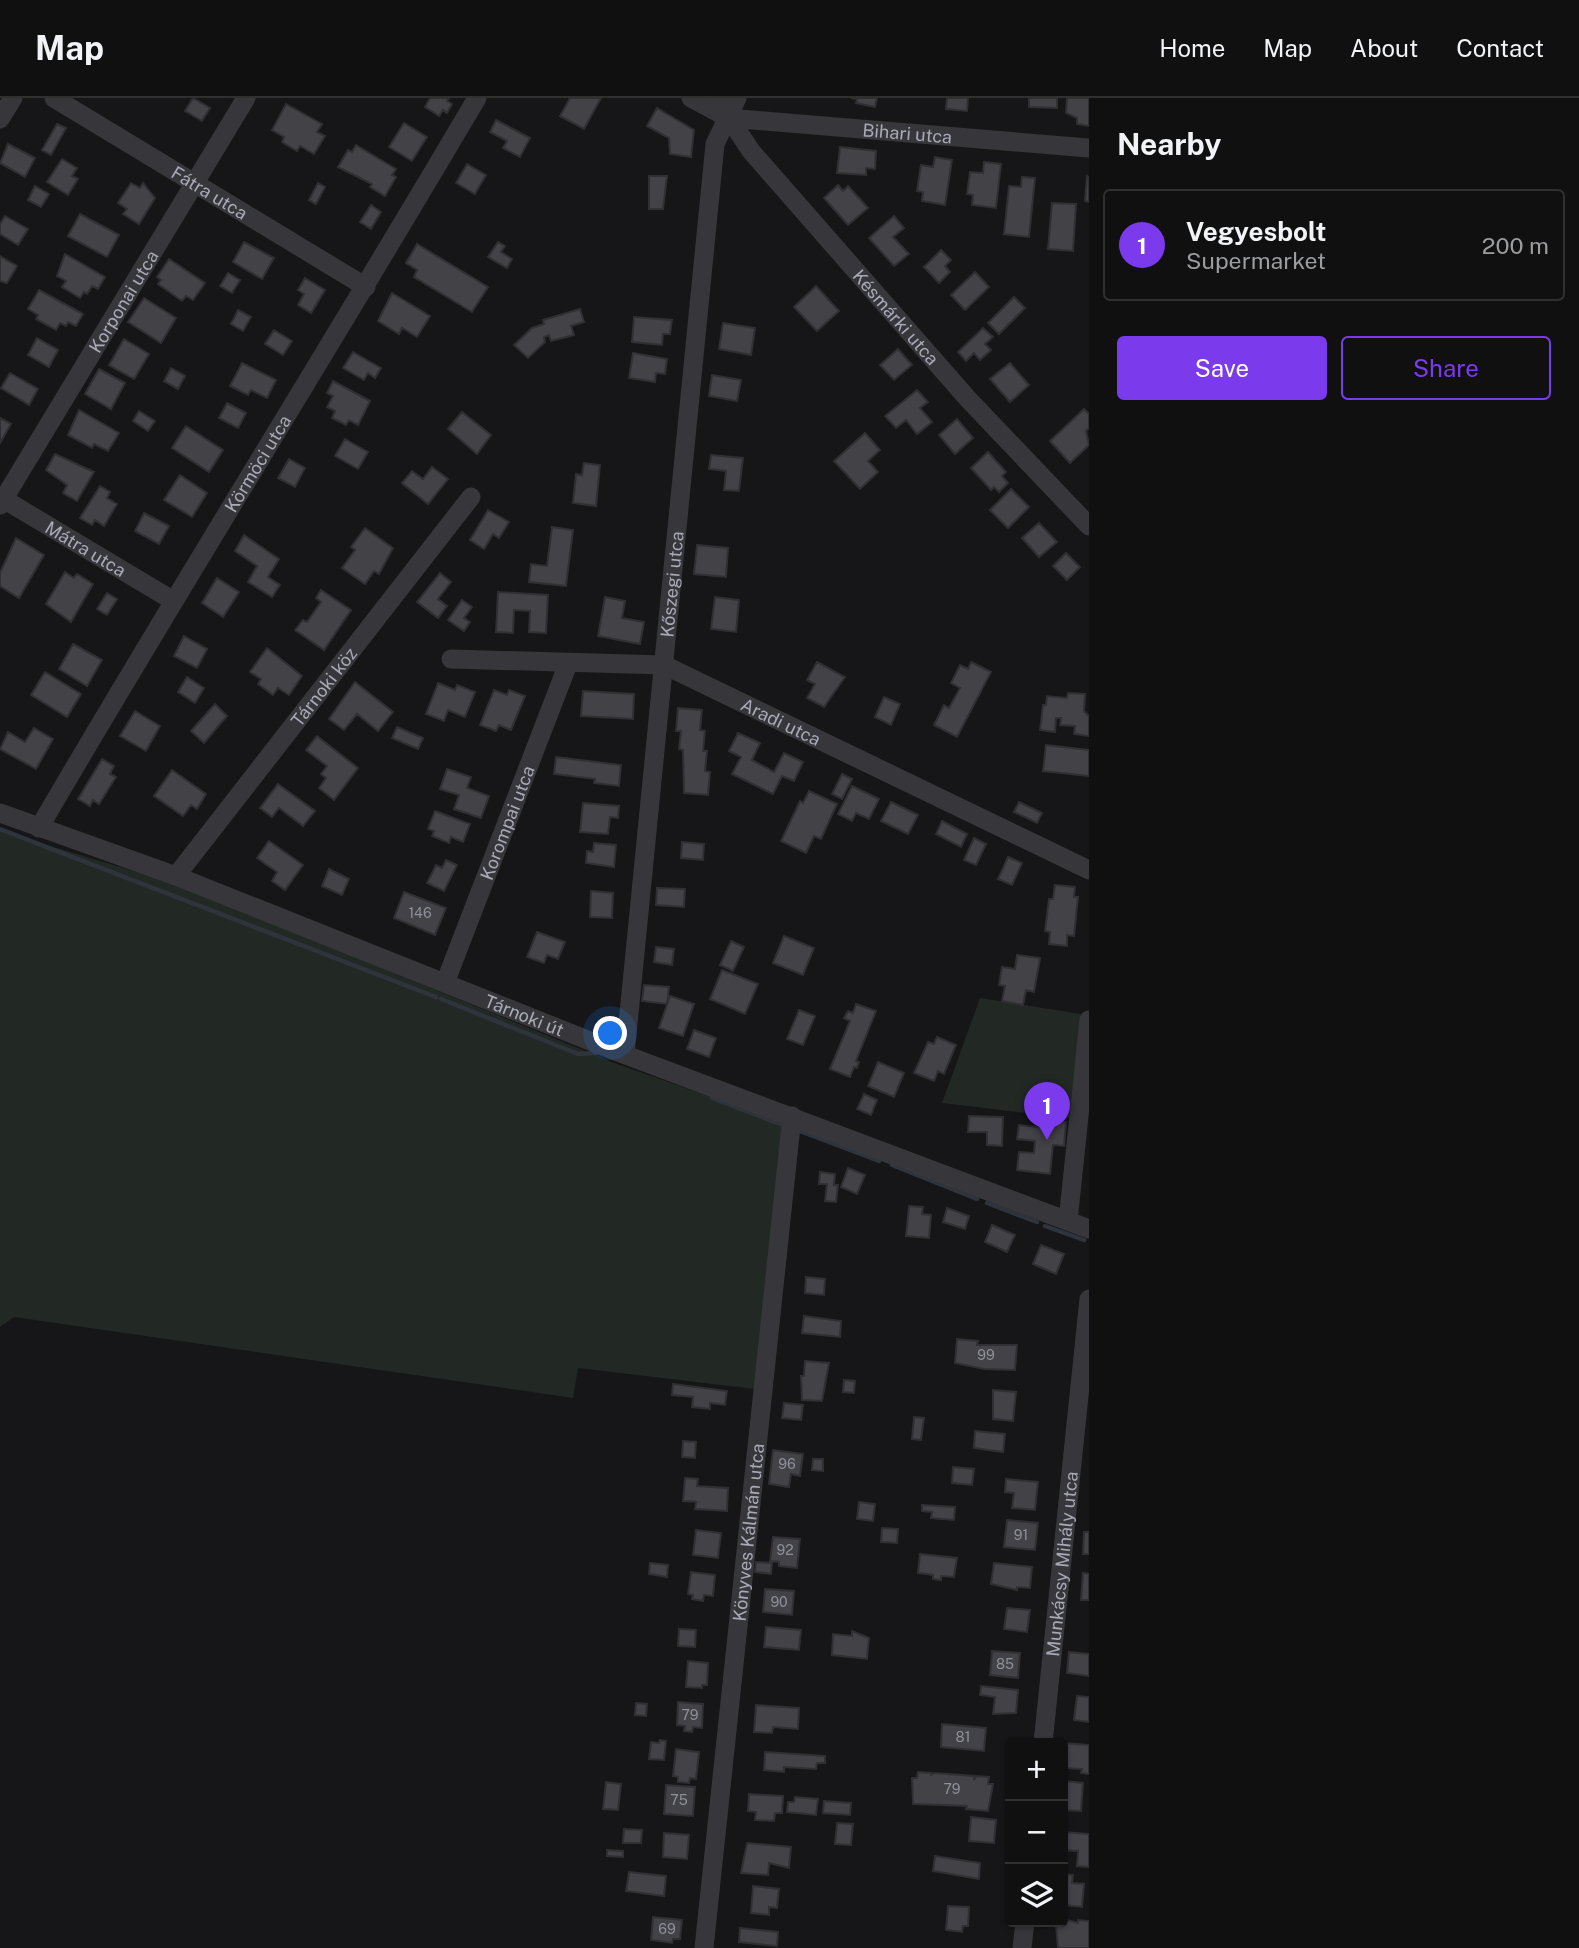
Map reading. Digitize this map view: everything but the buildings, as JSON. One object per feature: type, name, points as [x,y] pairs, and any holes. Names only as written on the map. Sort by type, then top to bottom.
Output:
[{"type":"street","points":[[0,119],[13,98]]},
{"type":"street","name":"Fátra utca","points":[[54,98],[366,287]]},
{"type":"street","name":"Korponai utca","points":[[1,500],[246,98]]},
{"type":"street","name":"Körmöci utca","points":[[39,828],[172,600],[366,287],[477,98]]},
{"type":"street","points":[[691,98],[728,118]]},
{"type":"street","name":"Késmárki utca","points":[[716,98],[751,151],[968,399],[1089,526]]},
{"type":"street","name":"Kőszegi utca","points":[[625,1054],[715,144],[737,98]]},
{"type":"street","name":"Bihari utca","points":[[728,118],[1089,148]]},
{"type":"street","name":"Tárnoki köz","points":[[176,876],[471,497]]},
{"type":"street","name":"Mátra utca","points":[[1,500],[172,600]]},
{"type":"street","name":"Aradi utca","points":[[451,659],[568,664],[664,664],[1089,870]]},
{"type":"street","name":"Korompai utca","points":[[445,984],[568,664]]},
{"type":"street","name":"Tárnoki út","points":[[0,813],[176,876],[625,1054],[1089,1229]]},
{"type":"street","points":[[1068,1221],[1089,1020]]},
{"type":"street","name":"Könyves Kálmán utca","points":[[704,1948],[792,1116]]},
{"type":"street","name":"Munkácsy Mihály utca","points":[[1044,1738],[1089,1299]]},
{"type":"street","points":[[1022,1948],[1024,1927]]},
{"type":"shaded area","points":[[0,831],[177,884],[617,1064],[786,1123],[755,1389],[578,1368],[573,1398],[14,1317],[0,1327]]},
{"type":"shaded area","points":[[980,998],[1081,1014],[1069,1118],[942,1103]]},
{"type":"waterway","points":[[0,829],[436,997]]},
{"type":"waterway","points":[[441,999],[578,1054],[596,1053]]},
{"type":"waterway","points":[[712,1098],[780,1124]]},
{"type":"waterway","points":[[797,1130],[879,1161]]},
{"type":"waterway","points":[[892,1165],[977,1199]]},
{"type":"waterway","points":[[987,1203],[1037,1222]]},
{"type":"waterway","points":[[1045,1226],[1084,1240]]},
{"type":"place","name":"Vegyesbolt","points":[[1047,1140]]}]
